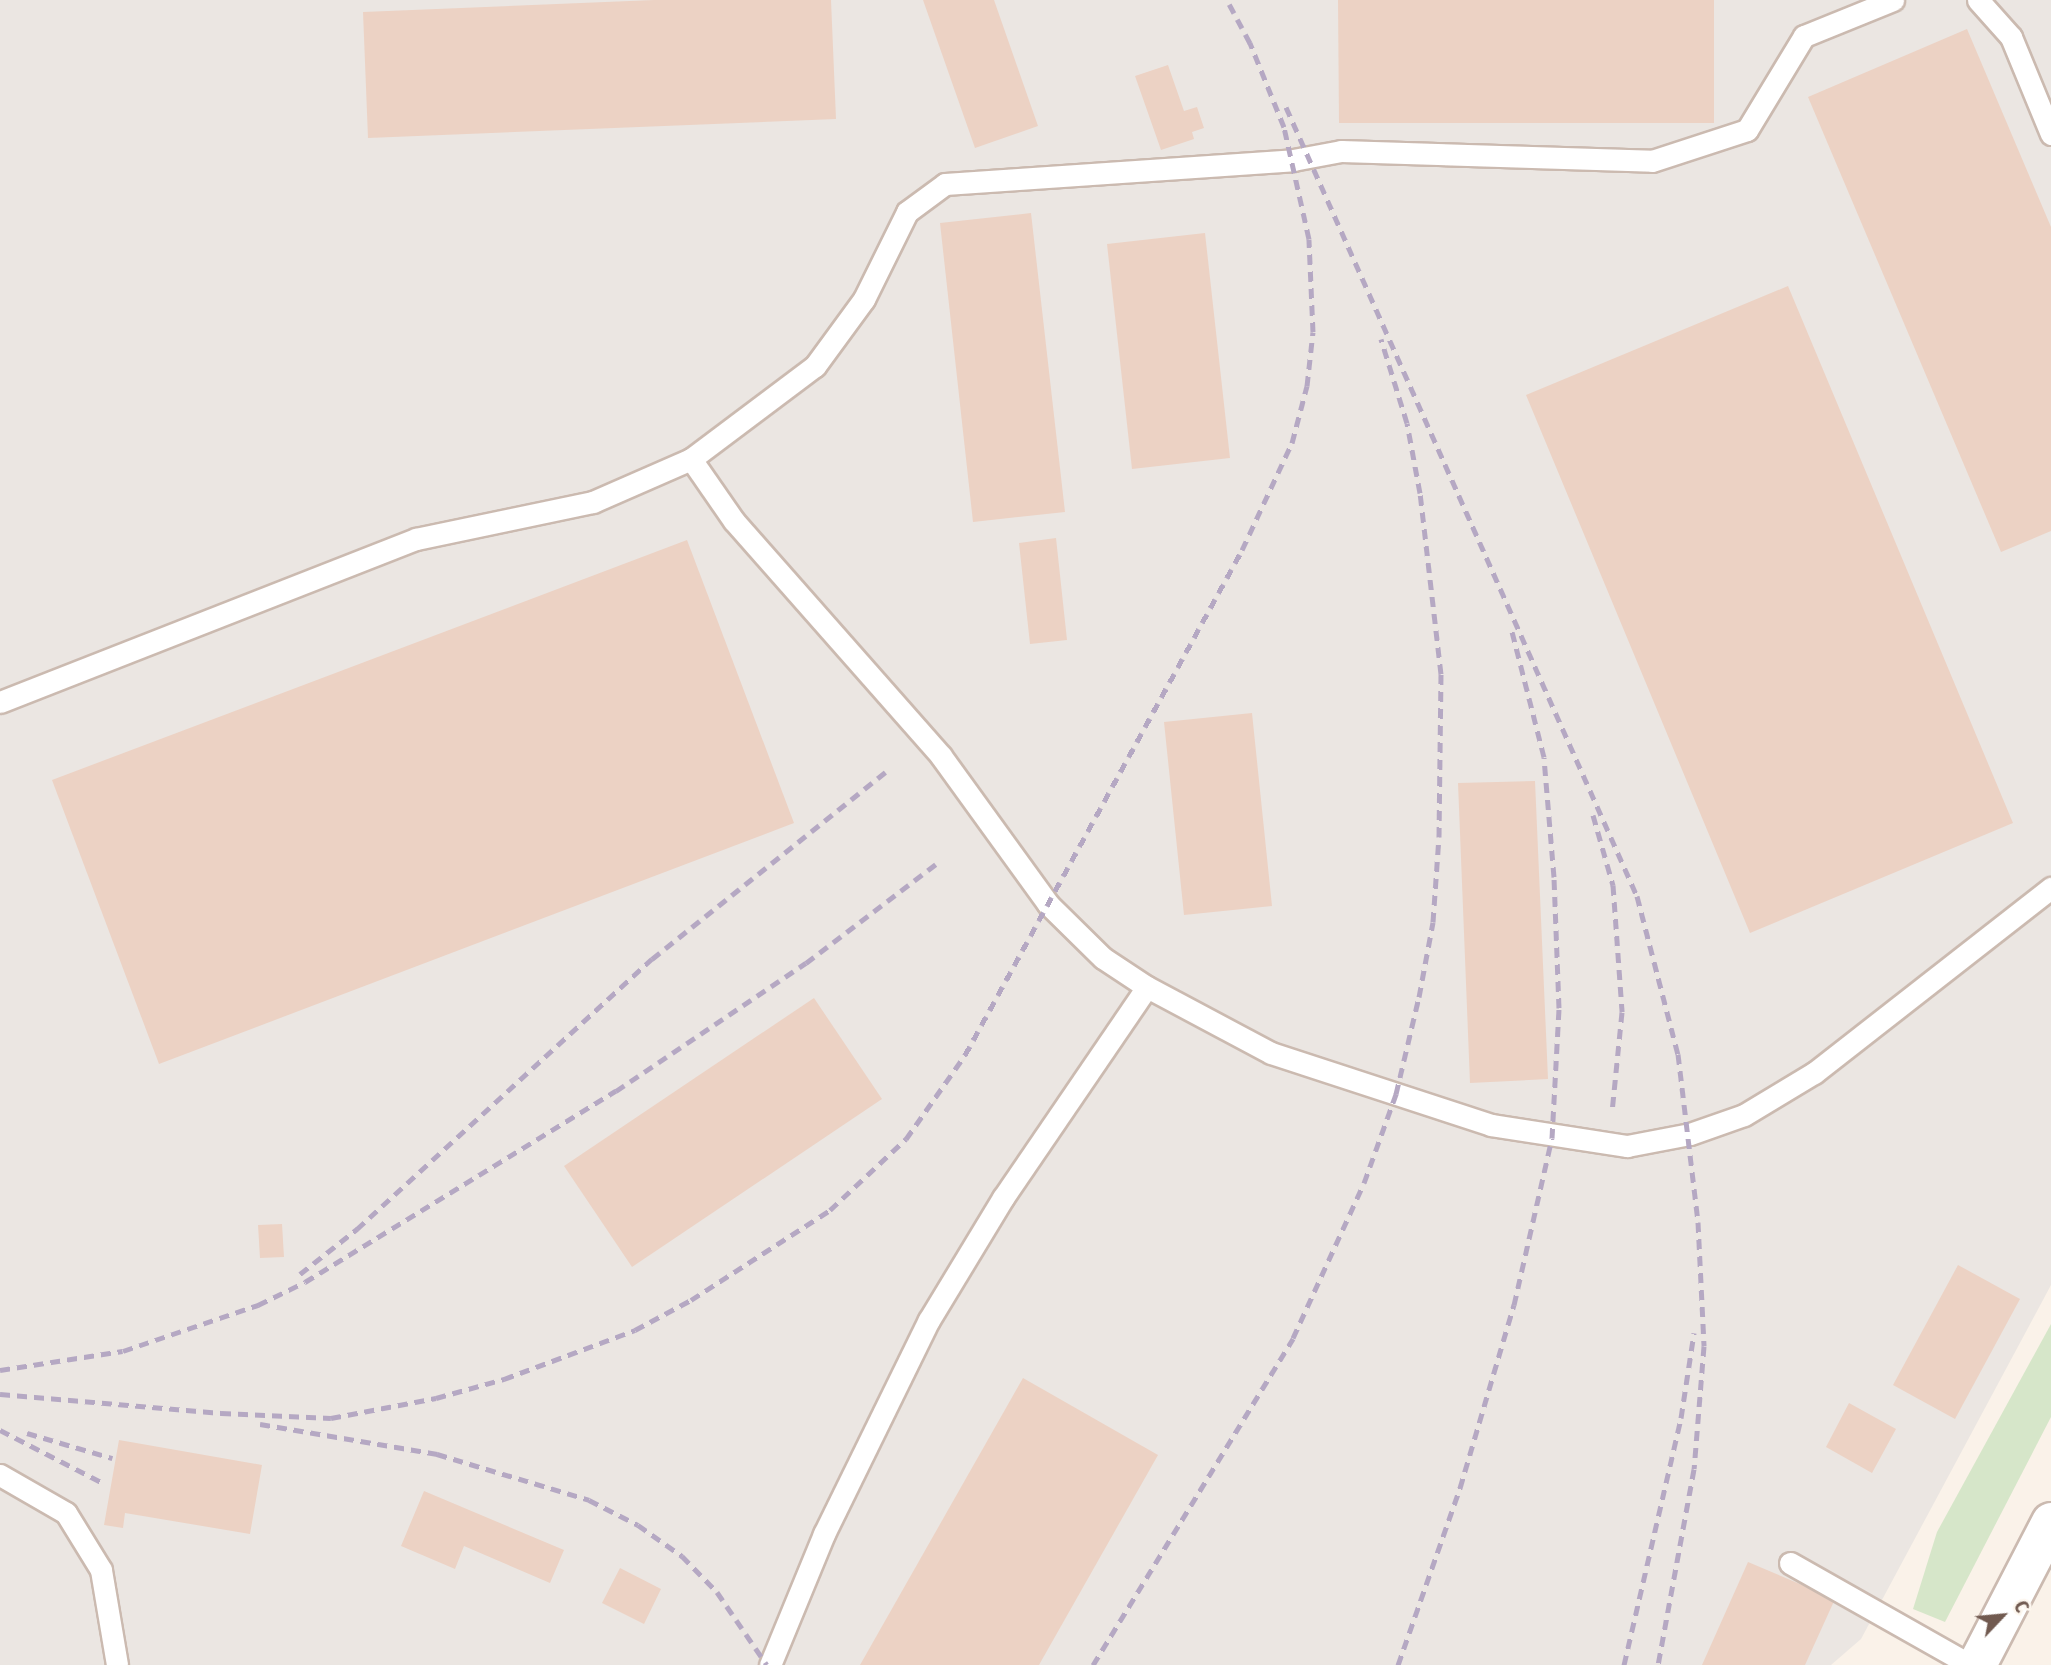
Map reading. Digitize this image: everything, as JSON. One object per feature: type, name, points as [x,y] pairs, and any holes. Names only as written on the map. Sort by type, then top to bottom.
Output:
[{"type":"street","points":[[1977,1665],[2049,1532]]},
{"type":"lane","points":[[0,702],[416,539],[593,502],[691,459],[815,366],[864,299],[907,212],[945,184],[1293,160],[1341,151],[1652,160],[1747,130],[1804,36],[1893,0]]},
{"type":"lane","points":[[1978,0],[2011,37],[2051,134]]},
{"type":"lane","points":[[691,459],[734,521],[941,756],[1048,904],[1103,958],[1147,987],[1271,1053],[1491,1125],[1627,1146],[1690,1134],[1744,1115],[1814,1073],[2051,887]]},
{"type":"lane","points":[[770,1665],[824,1534],[929,1320],[1003,1198],[1147,987]]},
{"type":"lane","points":[[0,1475],[66,1513],[101,1570],[117,1665]]},
{"type":"lane","points":[[1790,1563],[1970,1665]]},
{"type":"shaded area","points":[[0,0],[2051,0],[2051,1285],[1861,1639],[1831,1665],[0,1665]]},
{"type":"green space","points":[[2051,1324],[2051,1417],[1945,1622],[1913,1609],[1937,1532]]},
{"type":"building","points":[[654,0],[831,0],[836,119],[368,138],[363,12]]},
{"type":"building","points":[[923,0],[994,0],[1038,126],[975,148]]},
{"type":"building","points":[[1338,0],[1714,0],[1714,123],[1339,123]]},
{"type":"building","points":[[1967,29],[2051,227],[2051,531],[2001,552],[1808,97]]},
{"type":"building","points":[[1168,65],[1184,111],[1197,107],[1204,128],[1192,132],[1194,139],[1161,150],[1135,76]]},
{"type":"building","points":[[1031,213],[1065,512],[973,522],[940,223]]},
{"type":"building","points":[[1205,233],[1230,458],[1132,469],[1107,244]]},
{"type":"building","points":[[1788,286],[2013,823],[1750,933],[1526,395]]},
{"type":"building","points":[[1056,538],[1067,640],[1030,644],[1019,543]]},
{"type":"building","points":[[687,540],[794,823],[159,1064],[52,780]]},
{"type":"building","points":[[1252,713],[1272,906],[1184,915],[1164,722]]},
{"type":"building","points":[[1535,781],[1548,1079],[1470,1083],[1458,783]]},
{"type":"building","points":[[814,998],[882,1099],[632,1267],[564,1166]]},
{"type":"building","points":[[282,1224],[284,1257],[260,1258],[258,1225]]},
{"type":"building","points":[[1958,1265],[2020,1299],[1955,1419],[1893,1385]]},
{"type":"building","points":[[1023,1378],[1158,1455],[1039,1665],[860,1665]]},
{"type":"building","points":[[1849,1403],[1896,1429],[1872,1473],[1826,1447]]},
{"type":"building","points":[[119,1440],[262,1465],[250,1534],[125,1513],[123,1528],[104,1525]]},
{"type":"building","points":[[424,1491],[564,1550],[550,1583],[464,1546],[455,1569],[401,1546]]},
{"type":"building","points":[[1748,1562],[1835,1599],[1805,1665],[1702,1665]]},
{"type":"building","points":[[620,1568],[661,1589],[644,1624],[602,1603]]},
{"type":"railway","points":[[0,1394],[221,1413],[331,1418],[436,1398],[504,1379],[635,1330],[691,1300],[830,1210],[906,1139],[965,1055],[1242,550],[1292,443],[1307,386],[1313,332],[1309,239],[1284,127],[1250,43],[1227,0]]},
{"type":"railway","points":[[1286,107],[1637,896],[1678,1054],[1698,1222],[1704,1346],[1694,1469],[1658,1665]]},
{"type":"railway","points":[[1093,1665],[1293,1338],[1364,1183],[1396,1094],[1419,997],[1433,922],[1439,837],[1441,674],[1420,493],[1407,423],[1381,339]]},
{"type":"railway","points":[[1398,1665],[1460,1488],[1514,1305],[1552,1138],[1559,1008],[1554,877],[1544,757],[1511,628]]},
{"type":"railway","points":[[300,1274],[357,1229],[652,959],[888,770]]},
{"type":"railway","points":[[1593,815],[1613,885],[1622,1012],[1612,1113]]},
{"type":"railway","points":[[0,1370],[123,1351],[258,1305],[305,1282],[616,1091],[806,963],[936,864]]},
{"type":"railway","points":[[1624,1665],[1681,1418],[1694,1333]]},
{"type":"railway","points":[[260,1424],[437,1454],[589,1500],[638,1525],[682,1556],[717,1592],[767,1665]]},
{"type":"railway","points":[[0,1430],[105,1484]]},
{"type":"railway","points":[[27,1433],[112,1458]]}]
